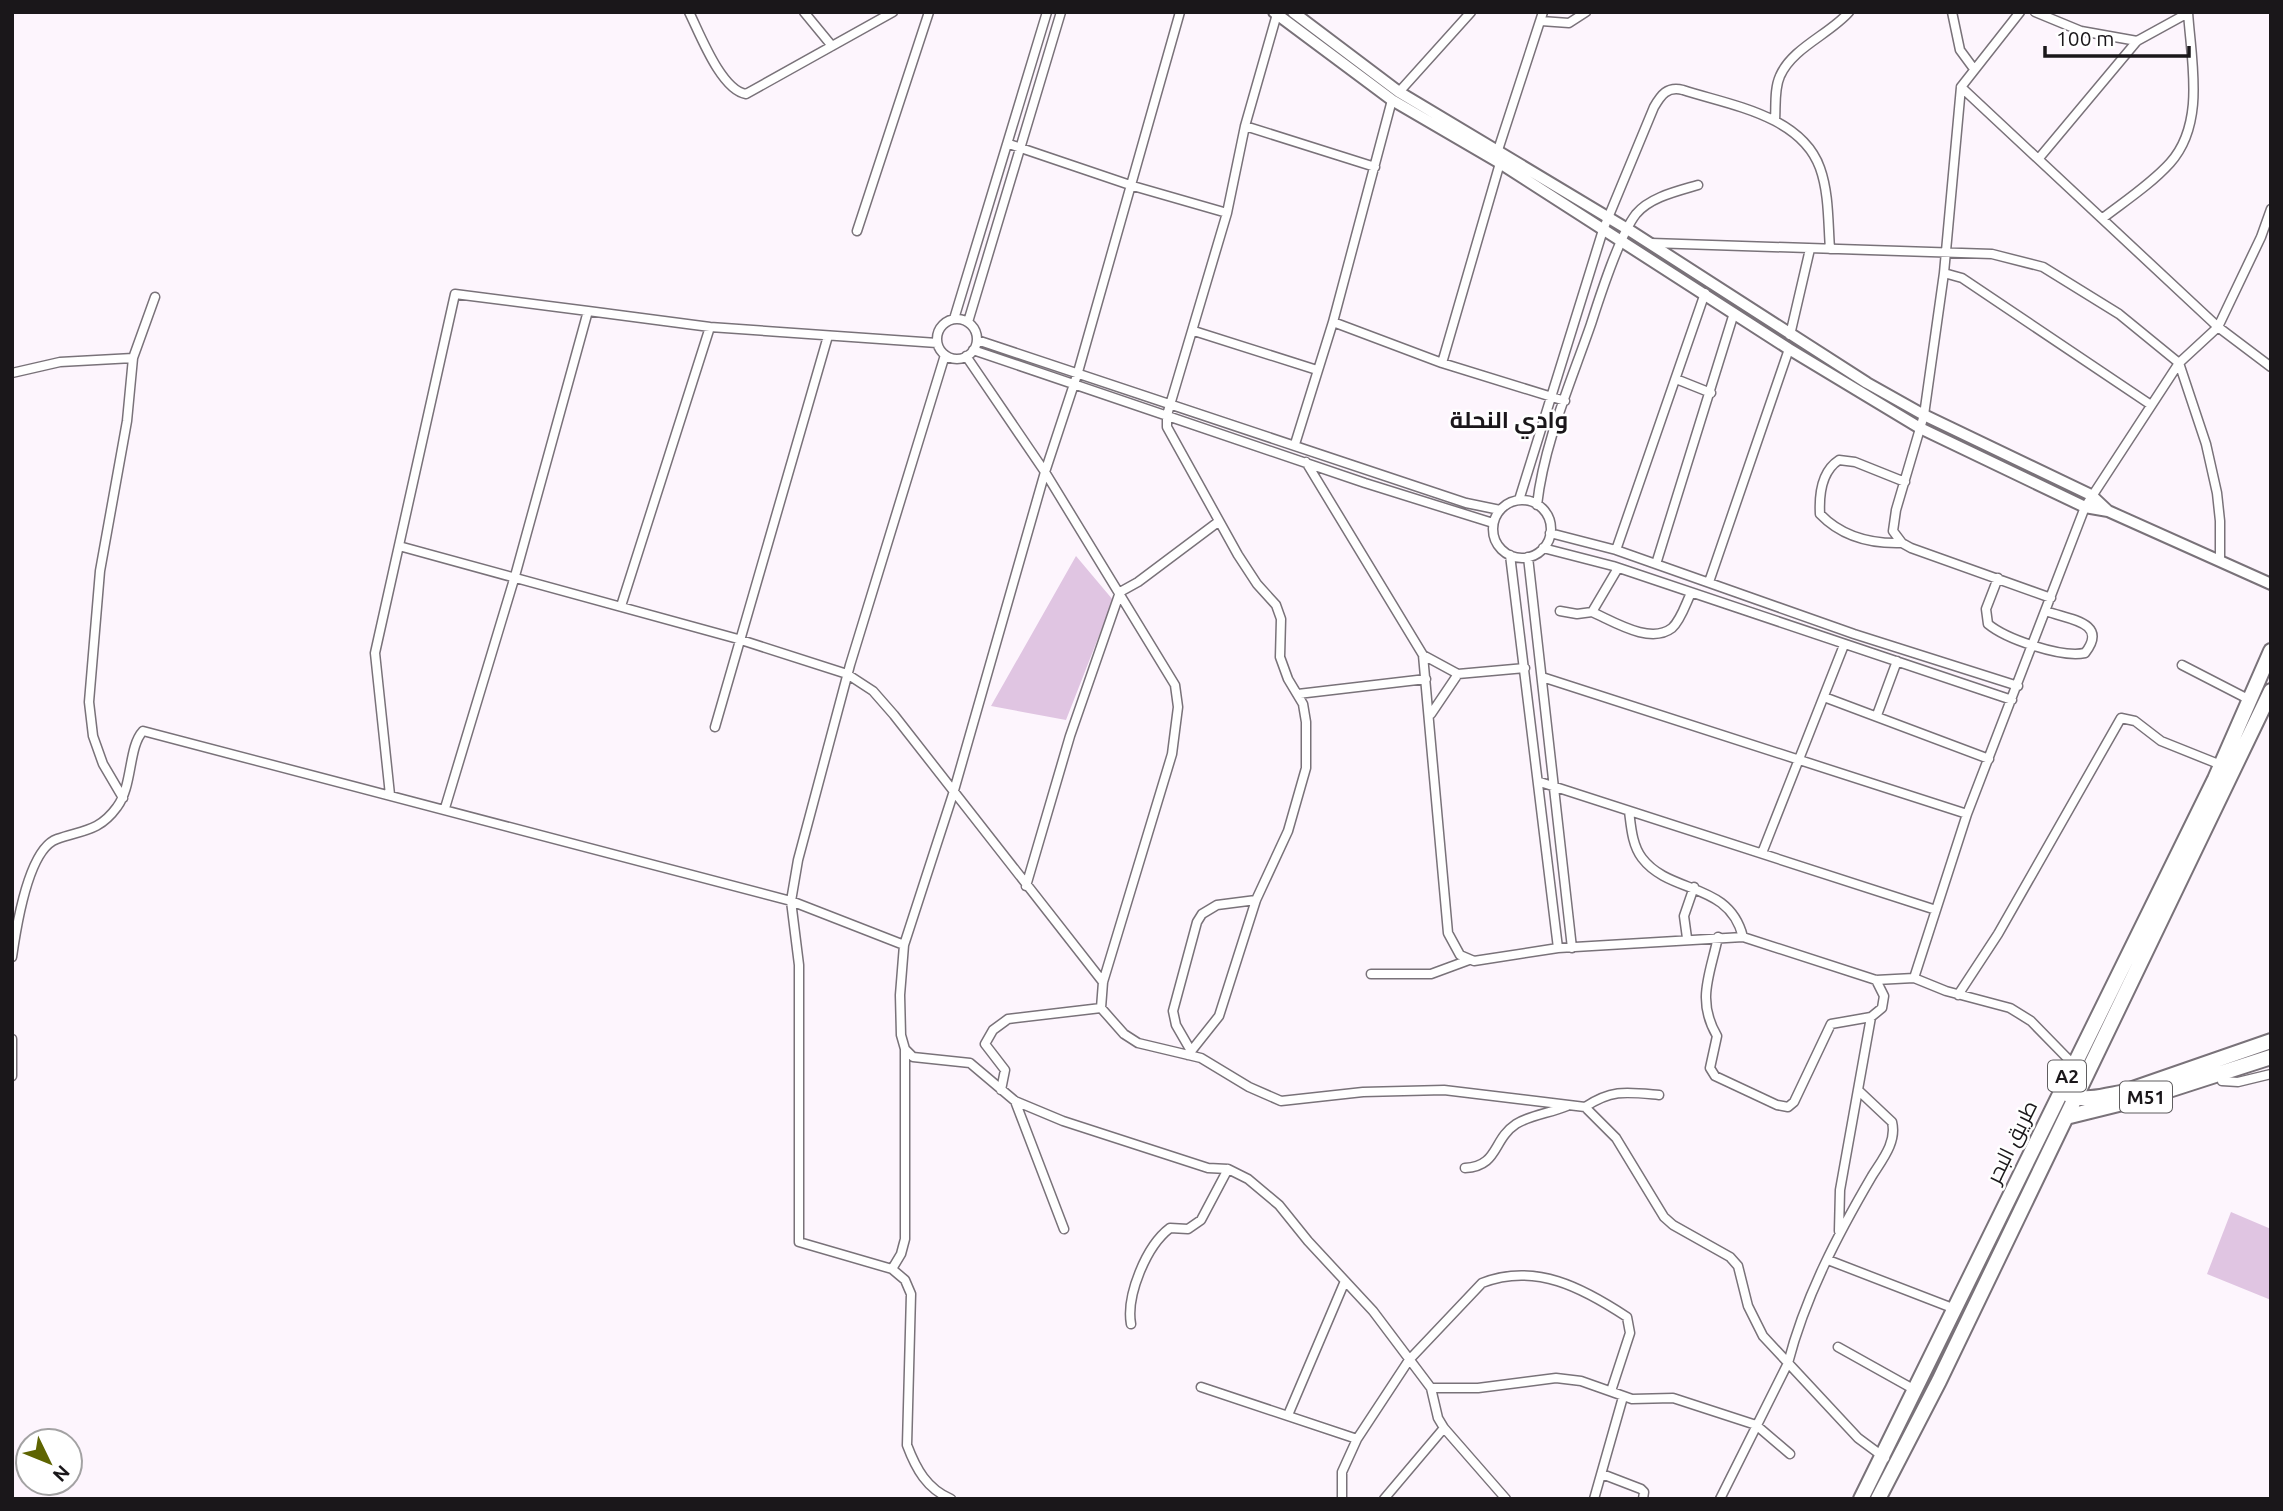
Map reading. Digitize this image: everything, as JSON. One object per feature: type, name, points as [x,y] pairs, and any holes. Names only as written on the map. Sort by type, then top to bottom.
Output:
[{"type":"highway","name":"طريق البحر","points":[[1861,1499],[2221,765],[2271,652]]},
{"type":"highway","name":"طريق البحر","points":[[1878,1499],[1939,1381],[2271,691]]},
{"type":"highway","name":"M51","points":[[2224,1070],[2271,1041]]},
{"type":"highway","name":"M51","points":[[2066,1117],[2147,1097],[2271,1057]]},
{"type":"highway","points":[[2060,1090],[2076,1098],[2121,1093],[2224,1070]]},
{"type":"highway","points":[[2030,1153],[2046,1161]]},
{"type":"highway","points":[[1923,1374],[1939,1381]]},
{"type":"main road","points":[[1293,12],[1396,96],[1498,150],[1629,230],[1790,335],[1924,415],[2091,495],[2108,511]]},
{"type":"main road","points":[[1276,13],[1396,96],[1603,230],[1789,349],[1920,428],[2085,507],[2108,511],[2220,558],[2271,583]]},
{"type":"street","points":[[689,12],[707,49],[738,93],[755,92],[892,12]]},
{"type":"street","points":[[804,12],[832,46]]},
{"type":"street","points":[[857,231],[929,12]]},
{"type":"street","points":[[977,340],[970,353],[959,359],[945,355],[937,343],[939,330],[954,319],[982,236],[1047,12]]},
{"type":"street","points":[[1061,12],[968,322],[977,340],[1466,503],[1500,510]]},
{"type":"street","points":[[892,1269],[901,1254],[905,1239],[905,1049],[901,1035],[900,995],[904,945],[953,794],[1045,472],[1074,386],[1133,186],[1180,12]]},
{"type":"street","points":[[1294,444],[1333,322],[1396,96],[1471,12]]},
{"type":"street","points":[[1498,150],[1542,17],[1570,23],[1586,12]]},
{"type":"street","points":[[1774,120],[1778,85],[1784,70],[1812,42],[1849,12]]},
{"type":"street","points":[[1952,12],[1960,50],[1974,69]]},
{"type":"street","points":[[1902,542],[1893,531],[1924,415],[1944,273],[1961,87],[2020,12]]},
{"type":"street","points":[[2035,12],[2081,31],[2137,41]]},
{"type":"street","points":[[1189,1053],[1219,1016],[1256,900],[1287,831],[1306,768],[1306,712],[1288,679],[1280,657],[1281,620],[1276,605],[1257,584],[1217,522],[1170,437],[1167,415],[1227,213],[1245,126],[1276,13]]},
{"type":"street","points":[[2040,157],[2137,41],[2188,13],[2194,87],[2187,129],[2170,163],[2103,218]]},
{"type":"street","points":[[1961,87],[2040,157],[2218,327],[2271,368]]},
{"type":"street","points":[[1519,500],[1603,230],[1654,107],[1666,90],[1683,90],[1774,120],[1794,133],[1819,164],[1825,185],[1830,249]]},
{"type":"street","points":[[1245,126],[1376,167]]},
{"type":"street","points":[[1009,144],[1133,186],[1227,213]]},
{"type":"street","points":[[1442,363],[1500,163]]},
{"type":"street","points":[[1537,505],[1540,482],[1600,296],[1634,216],[1651,202],[1698,185]]},
{"type":"street","points":[[1914,978],[1967,814],[2085,507],[2179,363],[2218,327],[2261,237],[2271,209]]},
{"type":"street","points":[[982,236],[994,240]]},
{"type":"street","points":[[1648,243],[1945,251],[1992,254],[2043,267],[2119,314],[2179,363],[2206,444],[2217,493],[2220,558]]},
{"type":"street","points":[[1790,335],[1810,249]]},
{"type":"street","points":[[1944,273],[1962,278],[2151,405]]},
{"type":"street","points":[[1616,550],[1705,293]]},
{"type":"street","points":[[390,794],[376,653],[455,294],[710,327],[937,343]]},
{"type":"street","points":[[123,798],[103,764],[93,736],[89,702],[100,570],[123,445],[133,358],[155,297]]},
{"type":"street","points":[[445,808],[515,576],[588,311]]},
{"type":"street","points":[[1656,564],[1734,313]]},
{"type":"street","points":[[954,319],[968,322]]},
{"type":"street","points":[[1333,322],[1442,363],[1565,401]]},
{"type":"street","points":[[621,606],[710,327]]},
{"type":"street","points":[[1194,331],[1317,370]]},
{"type":"street","points":[[715,727],[738,639],[828,337]]},
{"type":"street","points":[[1709,582],[1789,349]]},
{"type":"street","points":[[970,353],[1493,523]]},
{"type":"street","points":[[970,353],[1170,671],[1178,707],[1172,754],[1103,982],[1101,1008],[1109,1021],[1138,1042],[1189,1053],[1249,1087],[1281,1101],[1363,1092],[1444,1090],[1585,1107],[1616,1138],[1664,1217],[1673,1226],[1730,1257],[1738,1266],[1753,1316],[1763,1336],[1858,1438],[1882,1457],[1896,1464]]},
{"type":"street","points":[[945,355],[847,674],[798,860],[791,901],[799,965],[799,1242],[892,1269],[905,1280],[911,1294],[907,1445],[914,1462],[932,1489],[951,1499]]},
{"type":"street","points":[[12,373],[60,362],[133,358]]},
{"type":"street","points":[[1676,379],[1711,393]]},
{"type":"street","points":[[1905,482],[1855,462],[1839,460],[1829,470],[1819,503],[1820,514],[1827,522],[1861,540],[1877,544],[1902,542],[2050,598]]},
{"type":"street","points":[[1306,462],[1423,654],[1431,714],[1448,933],[1458,951],[1469,960]]},
{"type":"street","points":[[1519,500],[1537,505],[1548,517],[1550,533],[1543,548],[1528,557],[1510,555],[1496,542],[1493,523],[1500,510],[1519,500]]},
{"type":"street","points":[[1026,886],[1078,713],[1120,592],[1138,582],[1217,522]]},
{"type":"street","points":[[1550,533],[1616,550],[1854,634],[2018,686]]},
{"type":"street","points":[[1576,556],[1582,541]]},
{"type":"street","points":[[399,546],[738,639],[847,674],[873,691],[1103,982]]},
{"type":"street","points":[[1543,548],[1618,568],[2012,700]]},
{"type":"street","points":[[1510,555],[1540,782],[1558,948]]},
{"type":"street","points":[[1528,557],[1572,948]]},
{"type":"street","points":[[1592,611],[1618,568]]},
{"type":"street","points":[[1998,578],[1986,609],[1988,624],[2004,635],[2034,644],[2070,654],[2085,653],[2090,646],[2092,634],[2082,621],[2046,611]]},
{"type":"street","points":[[1560,611],[1577,614],[1592,611],[1633,629],[1659,634],[1673,627],[1691,593]]},
{"type":"street","points":[[1762,853],[1844,645]]},
{"type":"street","points":[[1423,654],[1458,674],[1525,668]]},
{"type":"street","points":[[1877,715],[1897,661]]},
{"type":"street","points":[[2182,665],[2250,700]]},
{"type":"street","points":[[1431,714],[1458,674]]},
{"type":"street","points":[[1542,677],[1967,814]]},
{"type":"street","points":[[1298,694],[1426,679]]},
{"type":"street","points":[[1824,697],[1989,759]]},
{"type":"street","points":[[1958,995],[1998,934],[2121,718],[2135,721],[2161,741],[2221,765]]},
{"type":"street","points":[[12,957],[27,887],[45,846],[55,839],[81,835],[99,824],[123,798],[140,735],[144,731],[791,901],[904,945]]},
{"type":"street","points":[[1540,782],[1936,911]]},
{"type":"street","points":[[1629,811],[1632,830],[1642,858],[1665,876],[1694,887],[1727,906],[1736,917],[1743,937]]},
{"type":"street","points":[[1687,938],[1684,916],[1694,887]]},
{"type":"street","points":[[1189,1053],[1176,1025],[1173,1011],[1197,922],[1217,905],[1256,900]]},
{"type":"street","points":[[1718,937],[1704,1004],[1706,1018],[1717,1036],[1710,1068],[1715,1076],[1777,1105],[1788,1107],[1797,1097],[1830,1024],[1871,1017]]},
{"type":"street","points":[[1371,974],[1431,974],[1469,960],[1558,948],[1687,938],[1743,937],[1877,980],[1914,978],[1958,995],[2020,1013],[2073,1064]]},
{"type":"street","points":[[1839,1232],[1840,1190],[1871,1017],[1884,1004],[1877,980]]},
{"type":"street","points":[[1001,1090],[1005,1070],[985,1044],[993,1030],[1008,1019],[1024,1015],[1041,1018],[1101,1008]]},
{"type":"street","points":[[12,1039],[12,1076]]},
{"type":"street","points":[[905,1049],[913,1057],[970,1063],[1015,1101],[1063,1121],[1208,1168],[1228,1169],[1248,1179],[1279,1205],[1373,1311],[1431,1388],[1438,1418],[1444,1428],[1507,1499]]},
{"type":"street","points":[[2224,1070],[2238,1083],[2271,1074]]},
{"type":"street","points":[[1720,1499],[1788,1363],[1799,1327],[1839,1232],[1893,1137],[1892,1122],[1858,1090]]},
{"type":"street","points":[[1585,1107],[1605,1095],[1621,1092],[1659,1095]]},
{"type":"street","points":[[1015,1101],[1064,1229]]},
{"type":"street","points":[[1465,1168],[1484,1165],[1502,1138],[1518,1122],[1570,1105]]},
{"type":"street","points":[[1131,1324],[1132,1292],[1158,1241],[1170,1228],[1188,1228],[1201,1220],[1228,1169]]},
{"type":"street","points":[[1828,1260],[1955,1309]]},
{"type":"street","points":[[1342,1499],[1342,1472],[1357,1439],[1409,1360],[1482,1283],[1519,1276],[1565,1281],[1629,1321],[1630,1333],[1611,1391]]},
{"type":"street","points":[[1288,1415],[1345,1281]]},
{"type":"street","points":[[1838,1347],[1915,1390]]},
{"type":"street","points":[[1431,1388],[1478,1388],[1556,1378],[1581,1381],[1623,1397],[1673,1398],[1756,1425],[1790,1454]]},
{"type":"street","points":[[1201,1387],[1357,1439]]},
{"type":"street","points":[[1594,1499],[1623,1397]]},
{"type":"street","points":[[1384,1499],[1444,1428]]},
{"type":"street","points":[[1602,1474],[1641,1489],[1643,1499]]},
{"type":"shaded area","points":[[1076,556],[1113,600],[1066,720],[991,706]]},
{"type":"shaded area","points":[[2231,1212],[2271,1229],[2271,1300],[2207,1274]]},
{"type":"district","name":"وادي النحلة","points":[[1509,420]]}]
